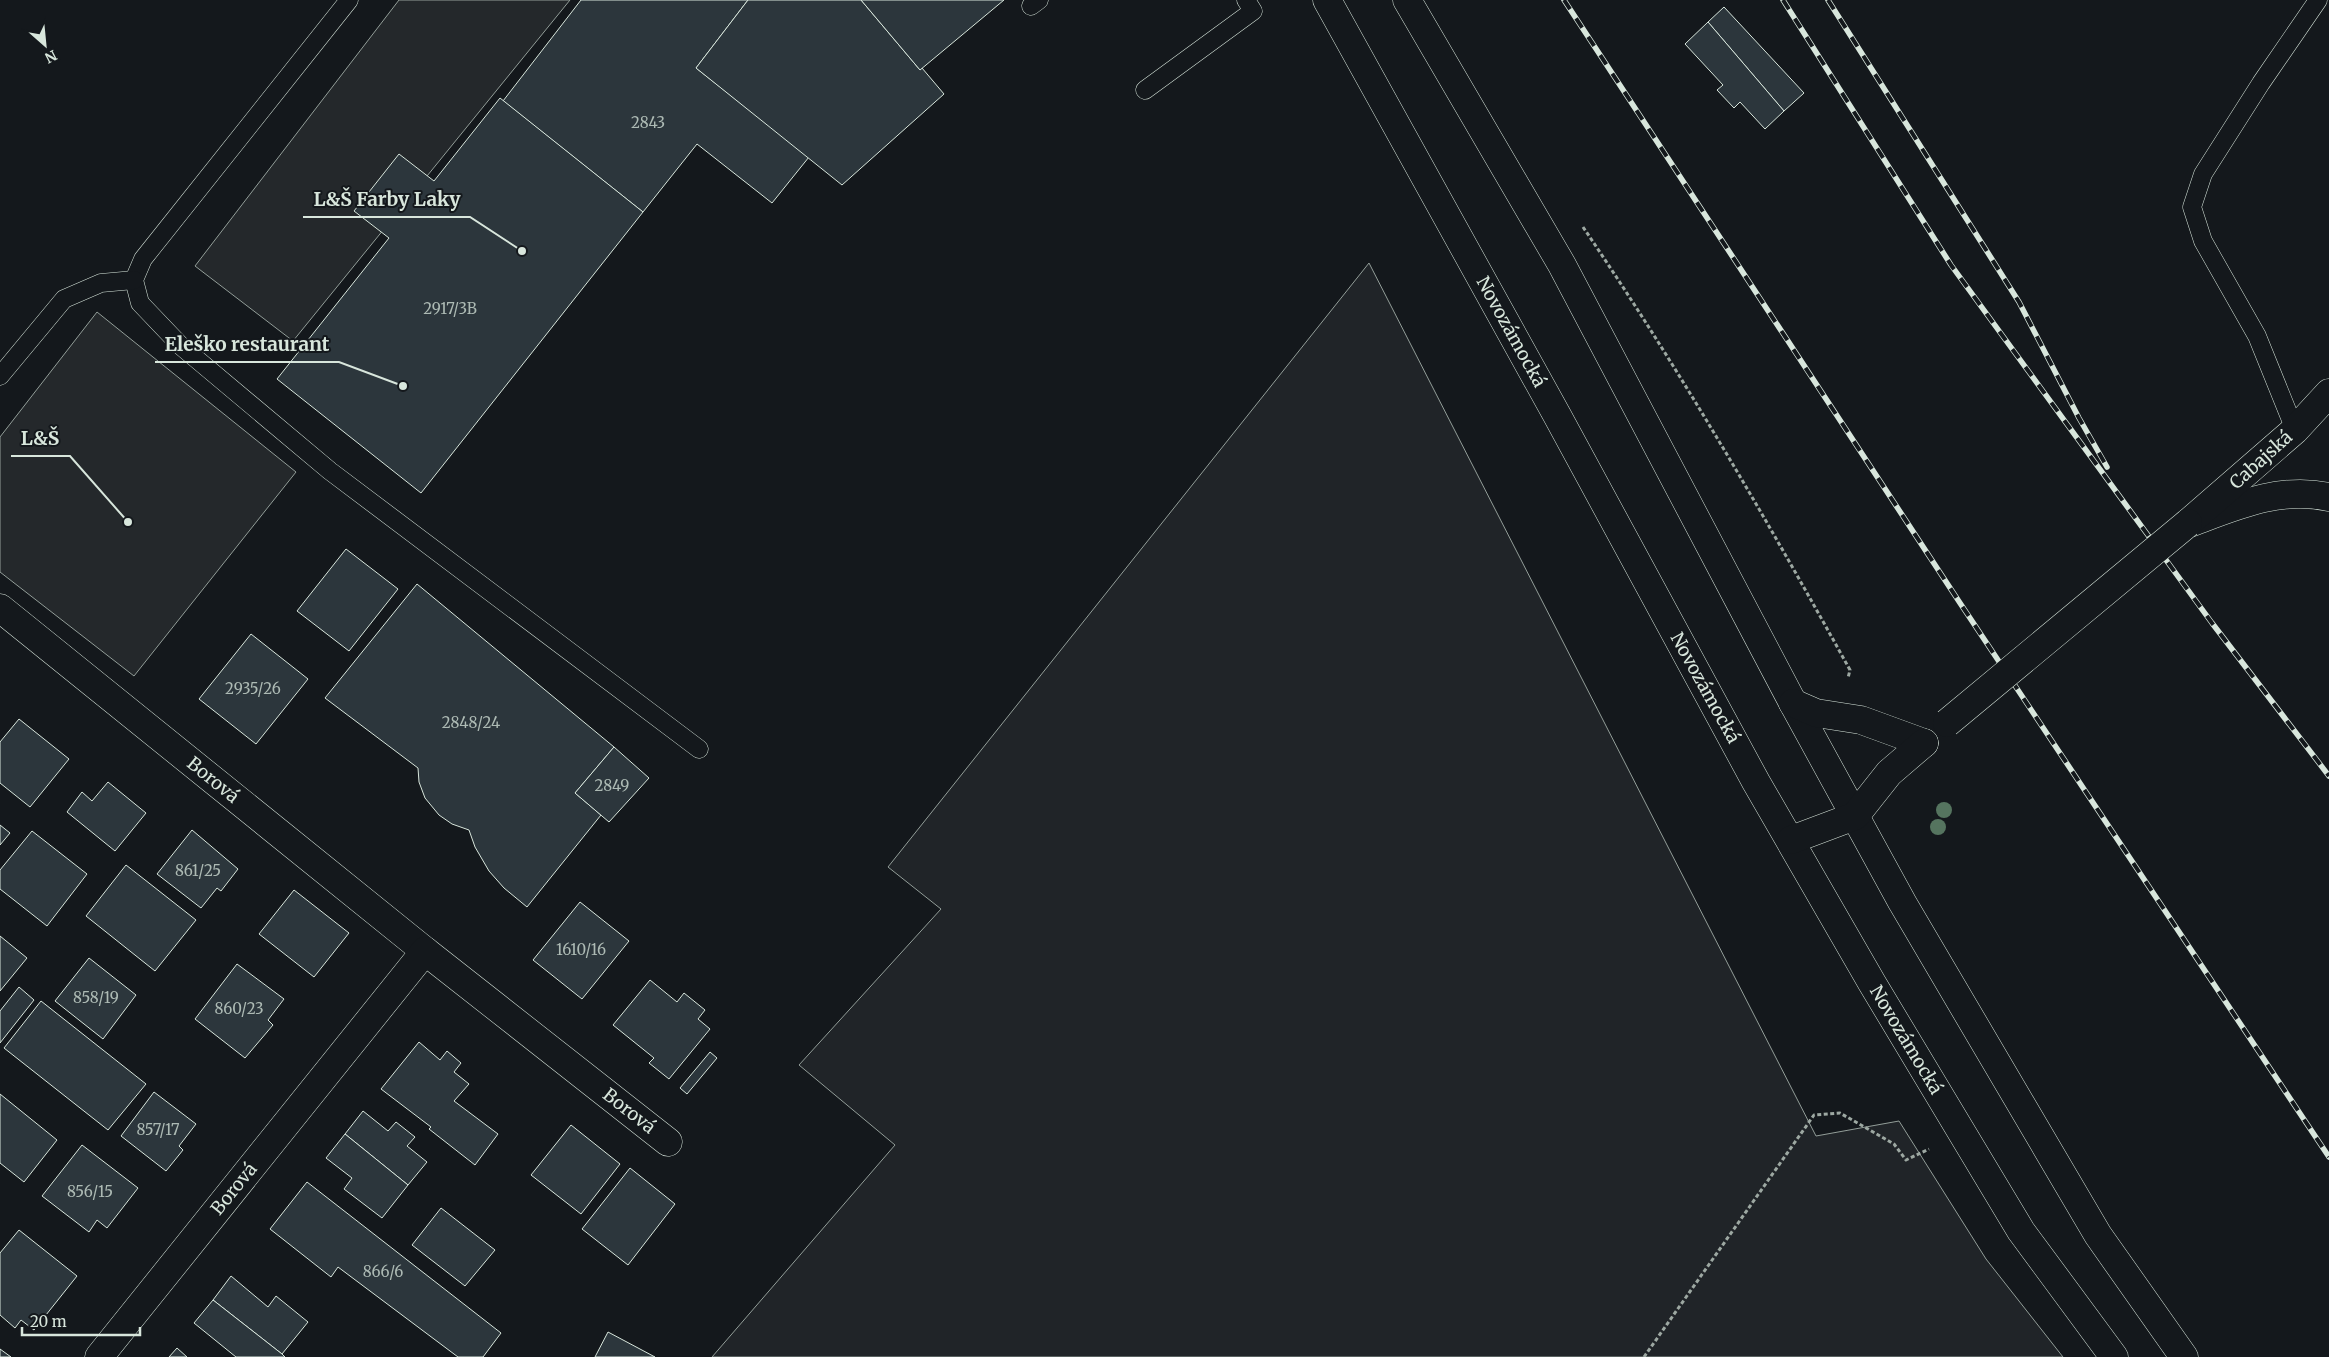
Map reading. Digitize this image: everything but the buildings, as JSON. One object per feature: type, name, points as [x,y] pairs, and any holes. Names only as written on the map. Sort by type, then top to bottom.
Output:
[{"type":"main road","name":"Novozámocká","points":[[1327,0],[1554,409],[1756,782],[1872,983],[2021,1231],[2114,1357]]},
{"type":"main road","points":[[1407,0],[1562,265],[1793,703],[1948,982],[2098,1235],[2184,1357]]},
{"type":"main road","name":"Cabajská","points":[[1855,816],[1889,773],[2188,523],[2295,430],[2329,393]]},
{"type":"main road","points":[[2188,523],[2250,500],[2284,494],[2329,497]]},
{"type":"main road","name":"Borová","points":[[0,608],[426,951],[668,1142]]},
{"type":"main road","points":[[1793,703],[1816,713],[1861,720],[1924,743]]},
{"type":"main road","points":[[1791,840],[1855,816]]},
{"type":"main road","name":"Borová","points":[[99,1357],[426,951]]},
{"type":"lane","points":[[349,0],[143,259],[134,280],[140,303],[181,346],[330,471],[698,748]]},
{"type":"lane","points":[[1146,90],[1253,12],[1246,0]]},
{"type":"lane","points":[[2295,430],[2257,336],[2203,241],[2192,207],[2203,174],[2261,83],[2318,0]]},
{"type":"lane","points":[[0,376],[64,299],[100,283],[134,280]]},
{"type":"path","points":[[1578,221],[1643,316],[1788,556],[1850,670],[1848,678]]},
{"type":"path","points":[[1644,1357],[1814,1115],[1840,1113],[1894,1144],[1906,1160],[1929,1149]]},
{"type":"shaded area","points":[[399,0],[570,0],[293,341],[195,266]]},
{"type":"shaded area","points":[[1369,263],[1816,1136],[1899,1121],[1986,1259],[2063,1357],[712,1357],[895,1145],[799,1065],[941,909],[888,867]]},
{"type":"shaded area","points":[[97,312],[296,472],[134,676],[0,572],[0,437]]},
{"type":"railway","points":[[1564,0],[1960,603],[2329,1157]]},
{"type":"railway","points":[[1783,0],[1951,265],[2212,623],[2329,776]]},
{"type":"railway","points":[[1828,0],[2019,302],[2079,418],[2107,467]]},
{"type":"place","name":"L&Š Farby Laky","points":[[522,251]]},
{"type":"place","name":"Eleško restaurant","points":[[403,386]]},
{"type":"place","name":"L&Š","points":[[128,522]]}]
